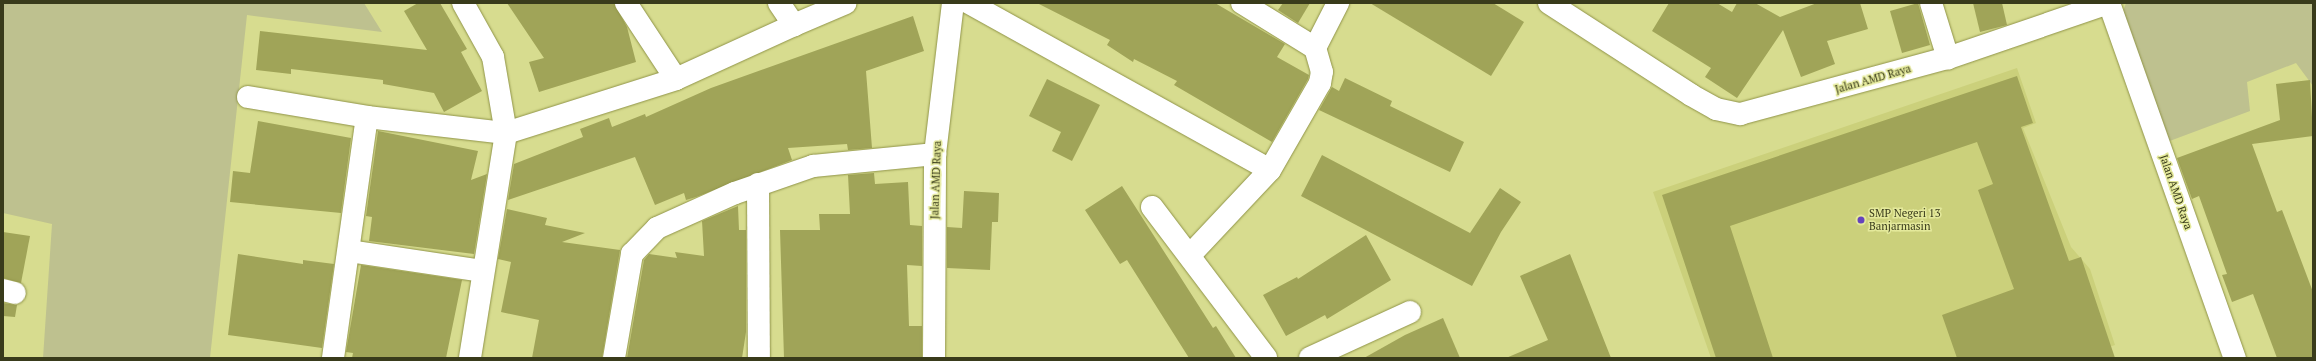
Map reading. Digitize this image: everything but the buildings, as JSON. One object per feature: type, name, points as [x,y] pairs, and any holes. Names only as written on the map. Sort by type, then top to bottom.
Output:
[{"type":"street","points":[[463,3],[493,57],[506,133],[470,358]]},
{"type":"street","points":[[626,3],[676,79]]},
{"type":"street","points":[[779,3],[794,25]]},
{"type":"street","points":[[248,97],[367,117],[506,133],[676,79],[846,3]]},
{"type":"street","name":"Jalan AMD Raya","points":[[934,358],[935,154],[953,3]]},
{"type":"street","points":[[969,3],[1270,170]]},
{"type":"street","points":[[1191,254],[1270,170],[1320,83],[1322,72],[1315,48],[1242,3]]},
{"type":"street","points":[[1315,48],[1338,3]]},
{"type":"street","name":"Jalan AMD Raya","points":[[1549,3],[1716,109],[1740,114],[1948,58],[2109,3],[2235,358]]},
{"type":"street","points":[[1931,3],[1948,58]]},
{"type":"street","points":[[333,358],[367,117]]},
{"type":"street","points":[[614,358],[632,254],[643,239],[657,228],[758,184],[813,166],[935,154]]},
{"type":"street","points":[[758,184],[759,358]]},
{"type":"street","points":[[1152,207],[1191,254],[1266,358]]},
{"type":"street","points":[[349,251],[483,271]]},
{"type":"street","points":[[1310,358],[1410,312]]},
{"type":"shaded area","points":[[3,3],[364,3],[382,32],[247,15],[210,358],[43,358],[52,224],[3,213]]},
{"type":"shaded area","points":[[2126,3],[2313,3],[2313,86],[2296,63],[2247,82],[2250,111],[2167,142],[2123,12]]},
{"type":"shaded area","name":"SMP Negeri 13 Banjarmasin","points":[[2017,68],[2036,123],[2023,128],[2071,247],[2090,269],[2115,345],[2076,358],[1711,358],[1653,192]]},
{"type":"place","name":"SMP Negeri 13 Banjarmasin","points":[[1861,220]]}]
